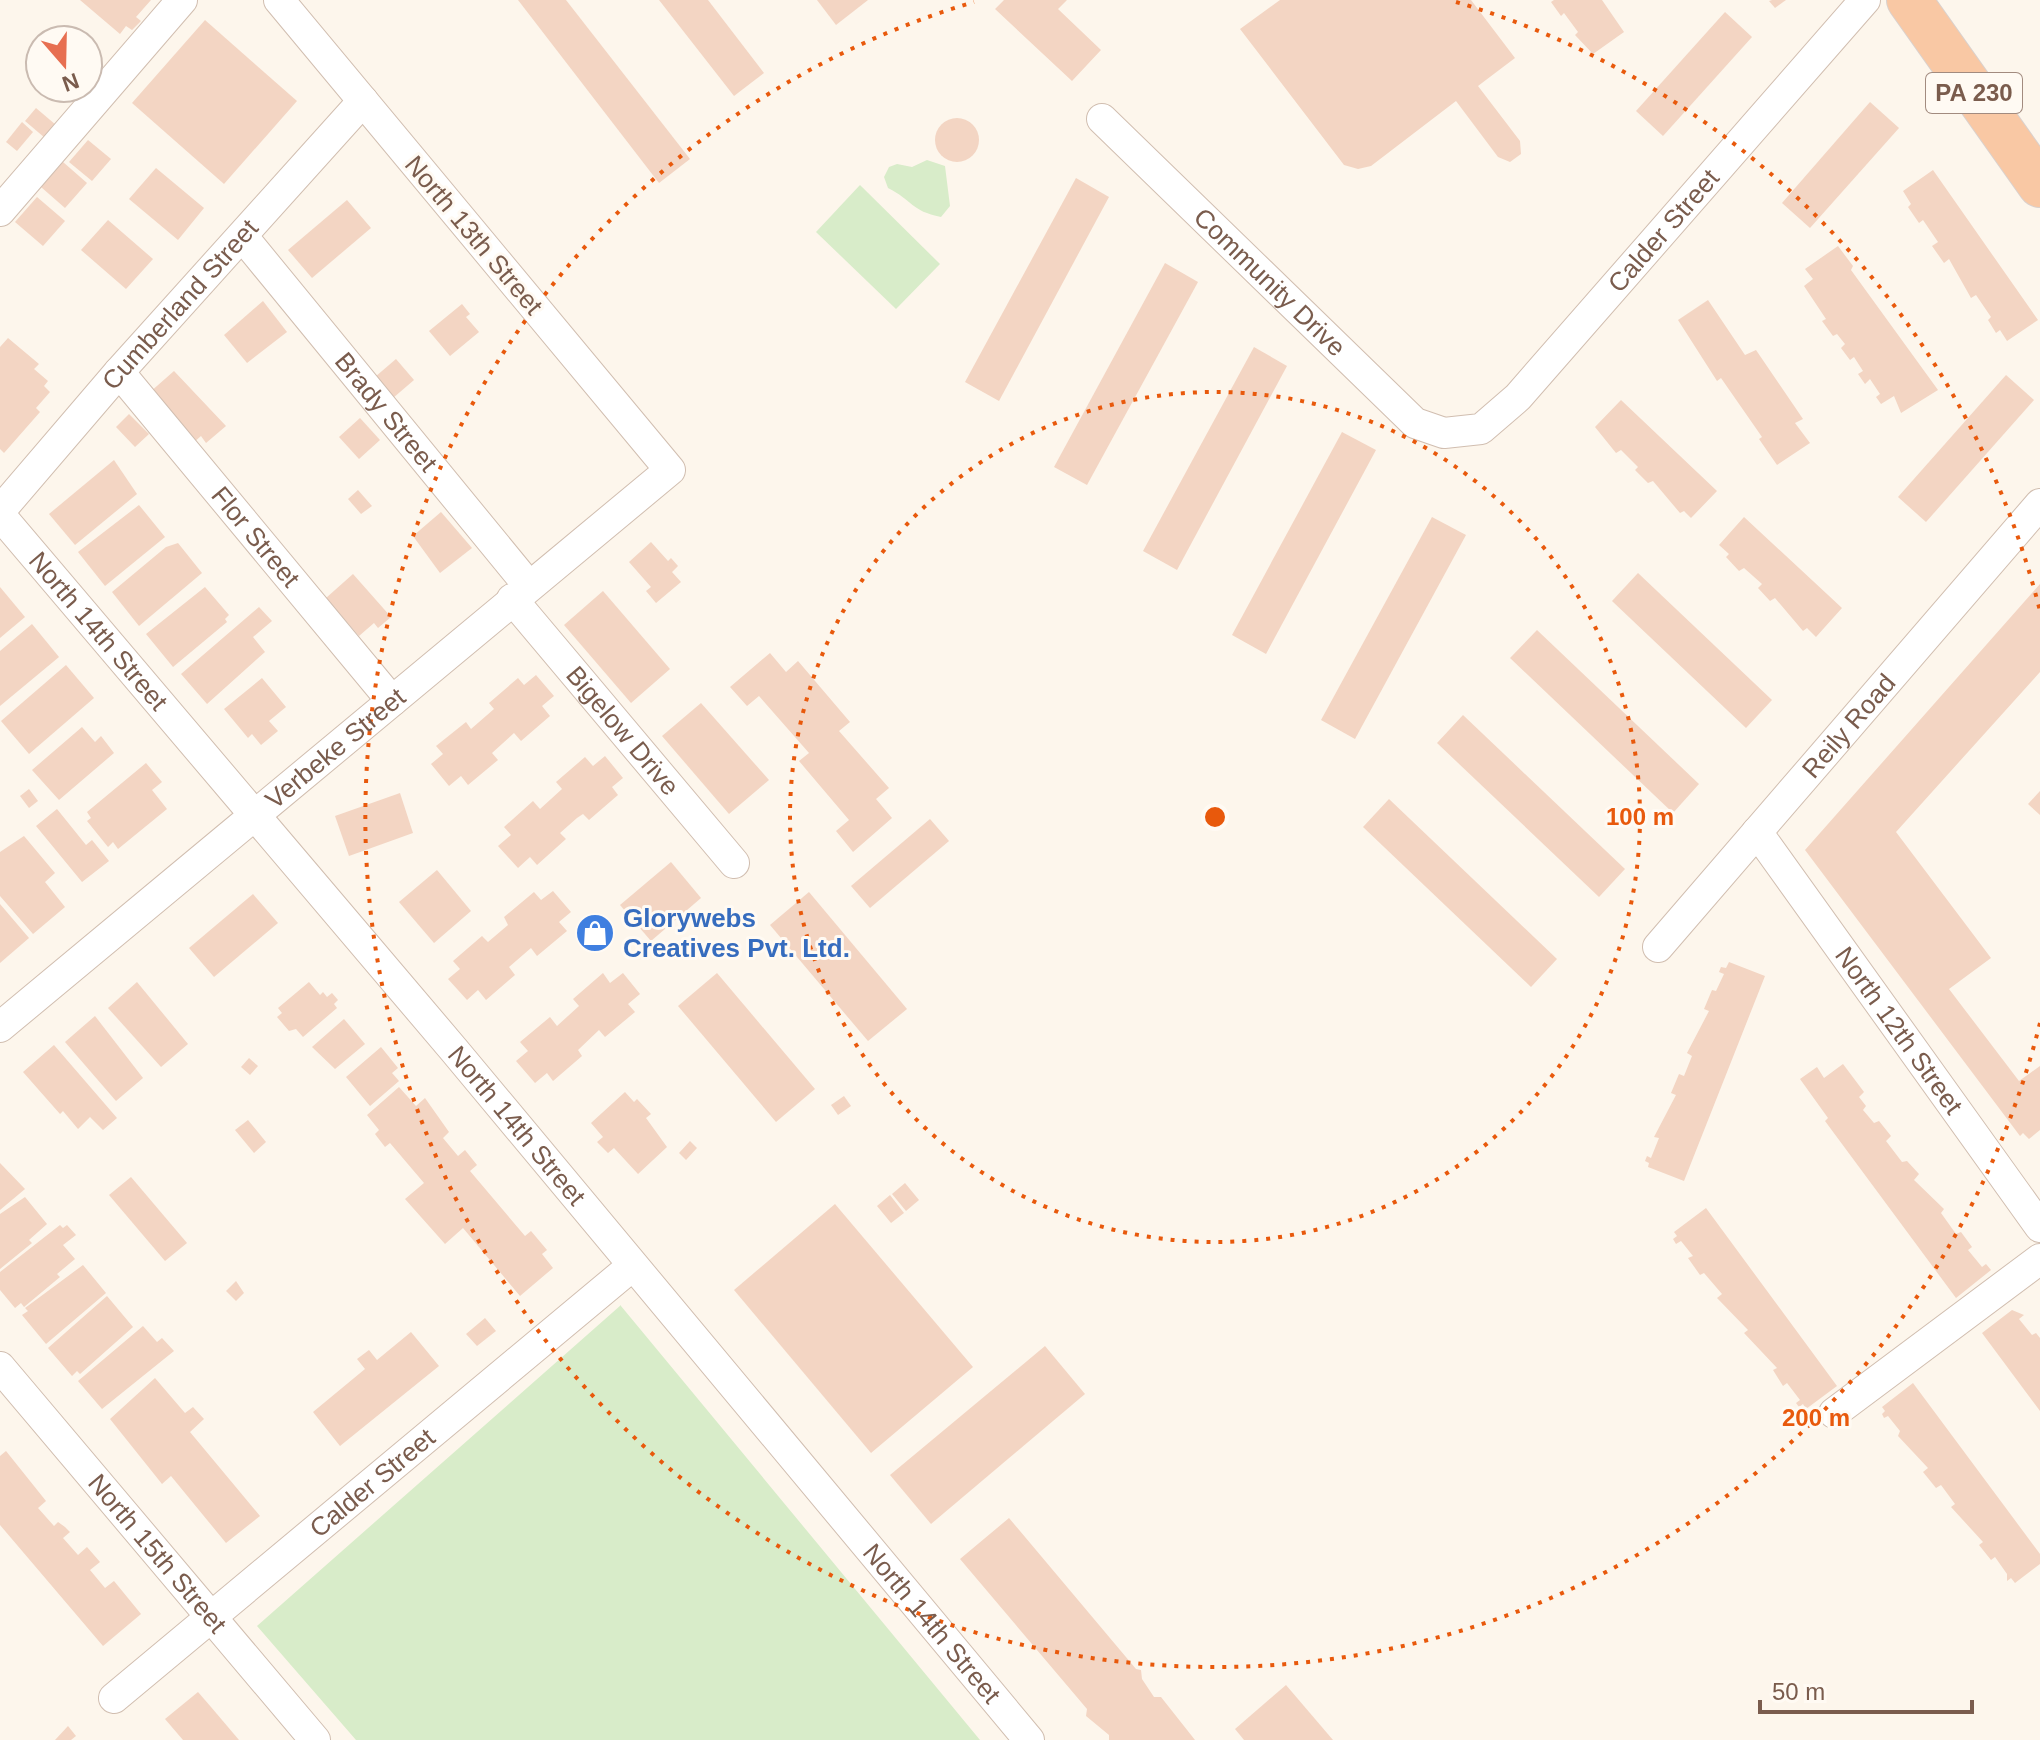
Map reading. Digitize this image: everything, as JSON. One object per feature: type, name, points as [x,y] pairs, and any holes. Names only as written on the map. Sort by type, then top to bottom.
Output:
[{"type":"highway","name":"PA 230","points":[[1909,0],[2040,185]]},
{"type":"street","points":[[0,211],[182,0]]},
{"type":"street","name":"North 13th Street","points":[[279,0],[670,470]]},
{"type":"street","name":"Calder Street","points":[[1444,433],[1481,429],[1518,397],[1865,0]]},
{"type":"street","name":"Cumberland Street","points":[[0,513],[119,372],[363,101]]},
{"type":"street","name":"Community Drive","points":[[1102,119],[1415,423],[1444,433]]},
{"type":"street","name":"Brady Street","points":[[243,237],[520,592]]},
{"type":"street","name":"Flor Street","points":[[119,372],[392,701]]},
{"type":"street","name":"Verbeke Street","points":[[0,1027],[670,470]]},
{"type":"street","name":"Reily Road","points":[[1658,947],[2040,504]]},
{"type":"street","name":"North 14th Street","points":[[0,513],[1029,1740]]},
{"type":"street","name":"Bigelow Drive","points":[[520,592],[734,863]]},
{"type":"street","name":"North 12th Street","points":[[1757,832],[2040,1227]]},
{"type":"street","points":[[1834,1413],[2040,1259]]},
{"type":"street","name":"Calder Street","points":[[114,1698],[631,1267]]},
{"type":"street","name":"North 15th Street","points":[[0,1367],[315,1740]]},
{"type":"green space","points":[[927,160],[945,166],[950,206],[941,217],[917,208],[888,188],[884,177],[889,167],[897,164],[912,167]]},
{"type":"green space","points":[[860,185],[940,264],[896,309],[816,232]]},
{"type":"green space","points":[[621,1305],[980,1740],[356,1740],[257,1626]]},
{"type":"building","points":[[80,0],[151,0],[136,17],[141,21],[132,30],[126,26],[120,34]]},
{"type":"building","points":[[518,0],[566,0],[690,159],[659,183]]},
{"type":"building","points":[[659,0],[708,0],[764,73],[734,96]]},
{"type":"building","points":[[817,0],[868,0],[836,25]]},
{"type":"building","points":[[1004,0],[1067,0],[1058,9],[1101,50],[1072,81],[995,9]]},
{"type":"building","points":[[1280,0],[1471,0],[1515,58],[1478,86],[1520,141],[1521,154],[1510,162],[1498,157],[1456,101],[1371,166],[1358,169],[1344,165],[1240,29]]},
{"type":"building","points":[[1602,0],[1624,32],[1593,54],[1575,35],[1578,32],[1564,13],[1561,16],[1551,2]]},
{"type":"building","points":[[1786,0],[1775,8],[1769,1]]},
{"type":"building","points":[[1725,12],[1752,37],[1663,136],[1636,111]]},
{"type":"building","points":[[205,20],[297,101],[224,184],[132,103]]},
{"type":"building","points":[[1870,102],[1899,128],[1810,228],[1782,203]]},
{"type":"building","points":[[36,108],[56,125],[45,138],[25,121]]},
{"type":"building","points":[[957,118],[972,125],[979,140],[972,155],[957,162],[942,155],[935,140],[942,125]]},
{"type":"building","points":[[22,122],[33,132],[17,151],[6,142]]},
{"type":"building","points":[[88,140],[111,159],[92,181],[69,162]]},
{"type":"building","points":[[63,162],[87,183],[65,208],[41,187]]},
{"type":"building","points":[[156,168],[204,208],[178,240],[129,199]]},
{"type":"building","points":[[1933,170],[2038,320],[2007,341],[2000,330],[1996,333],[1988,320],[1991,317],[1976,295],[1971,298],[1949,259],[1944,263],[1932,246],[1938,242],[1923,220],[1919,223],[1908,207],[1911,204],[1903,191]]},
{"type":"building","points":[[1076,178],[1109,197],[999,401],[965,382]]},
{"type":"building","points":[[37,197],[65,221],[43,246],[15,222]]},
{"type":"building","points":[[347,200],[371,228],[312,278],[288,250]]},
{"type":"building","points":[[108,220],[153,259],[126,289],[81,250]]},
{"type":"building","points":[[1838,246],[1853,266],[1851,270],[1938,390],[1901,413],[1894,396],[1881,404],[1876,397],[1880,394],[1870,379],[1865,384],[1858,374],[1863,371],[1854,357],[1850,360],[1841,348],[1845,344],[1837,334],[1833,336],[1822,321],[1826,319],[1804,286],[1813,279],[1805,269]]},
{"type":"building","points":[[1165,263],[1198,282],[1087,485],[1054,467]]},
{"type":"building","points":[[1708,300],[1745,355],[1756,350],[1803,419],[1795,423],[1810,443],[1777,465],[1759,439],[1762,437],[1721,378],[1717,381],[1678,320]]},
{"type":"building","points":[[263,301],[287,332],[247,363],[224,335]]},
{"type":"building","points":[[462,304],[470,314],[466,317],[479,332],[450,356],[429,331]]},
{"type":"building","points":[[8,338],[39,364],[34,369],[48,381],[44,386],[50,392],[36,408],[40,412],[4,453],[0,449],[0,347]]},
{"type":"building","points":[[1254,347],[1287,366],[1177,570],[1143,551]]},
{"type":"building","points":[[396,359],[414,380],[393,398],[375,377]]},
{"type":"building","points":[[174,371],[226,426],[206,443],[201,436],[193,443],[149,393]]},
{"type":"building","points":[[2006,375],[2034,400],[1926,522],[1898,497]]},
{"type":"building","points":[[1621,400],[1717,491],[1691,518],[1684,511],[1680,513],[1653,481],[1648,483],[1621,450],[1616,453],[1595,427]]},
{"type":"building","points":[[129,414],[149,434],[135,447],[116,427]]},
{"type":"building","points":[[360,418],[380,440],[359,459],[339,437]]},
{"type":"building","points":[[1342,432],[1376,450],[1266,654],[1232,635]]},
{"type":"building","points":[[114,460],[137,494],[75,545],[49,514]]},
{"type":"building","points":[[358,490],[372,506],[361,514],[348,499]]},
{"type":"building","points":[[139,505],[165,537],[105,586],[78,552]]},
{"type":"building","points":[[441,512],[472,548],[440,573],[413,536]]},
{"type":"building","points":[[1432,517],[1466,535],[1355,739],[1321,720]]},
{"type":"building","points":[[1744,517],[1842,608],[1816,637],[1807,628],[1803,631],[1775,598],[1770,601],[1758,588],[1762,584],[1744,568],[1739,571],[1726,557],[1729,554],[1719,545]]},
{"type":"building","points":[[651,542],[668,561],[671,558],[678,566],[672,572],[681,582],[656,603],[646,591],[651,587],[629,562]]},
{"type":"building","points":[[178,543],[202,573],[139,626],[112,592],[166,547]]},
{"type":"building","points":[[1638,573],[1772,700],[1746,728],[1612,601]]},
{"type":"building","points":[[353,574],[391,617],[378,628],[374,623],[359,636],[326,598]]},
{"type":"building","points":[[2040,584],[2040,672],[1896,832],[1991,958],[1949,989],[2019,1081],[2040,1066],[2040,1130],[2029,1139],[2023,1133],[2020,1136],[1805,850]]},
{"type":"building","points":[[0,587],[25,617],[0,638]]},
{"type":"building","points":[[205,587],[229,615],[225,619],[227,622],[173,667],[146,634]]},
{"type":"building","points":[[603,591],[670,669],[631,703],[564,625]]},
{"type":"building","points":[[259,607],[272,621],[253,637],[265,652],[207,704],[181,674]]},
{"type":"building","points":[[32,624],[59,657],[0,706],[0,651]]},
{"type":"building","points":[[1537,630],[1699,784],[1673,813],[1510,658]]},
{"type":"building","points":[[770,653],[786,672],[798,661],[850,722],[839,731],[889,788],[876,799],[892,818],[853,852],[836,831],[849,820],[799,761],[809,753],[759,696],[747,706],[730,687]]},
{"type":"building","points":[[66,665],[94,698],[29,754],[1,721]]},
{"type":"building","points":[[536,675],[554,696],[542,706],[550,716],[521,741],[514,733],[492,753],[498,760],[468,785],[461,776],[449,786],[431,764],[443,754],[436,746],[466,722],[471,729],[494,709],[489,703],[518,678],[524,685]]},
{"type":"building","points":[[262,678],[286,707],[269,721],[278,731],[261,745],[252,734],[248,738],[224,709]]},
{"type":"building","points":[[701,703],[769,780],[729,814],[662,736]]},
{"type":"building","points":[[1463,715],[1625,869],[1599,897],[1437,743]]},
{"type":"building","points":[[82,727],[95,742],[101,736],[114,753],[59,800],[32,770]]},
{"type":"building","points":[[605,756],[623,778],[612,787],[618,795],[589,820],[583,814],[577,818],[560,833],[566,839],[537,865],[530,857],[518,868],[498,846],[511,835],[504,827],[533,801],[540,809],[562,789],[556,782],[585,757],[593,766]]},
{"type":"building","points":[[146,763],[162,782],[152,790],[167,809],[118,849],[113,842],[108,847],[87,821],[91,818],[87,812]]},
{"type":"building","points":[[29,789],[38,801],[29,808],[20,796]]},
{"type":"building","points":[[2040,791],[2040,815],[2028,804]]},
{"type":"building","points":[[400,793],[413,833],[349,856],[335,816]]},
{"type":"building","points":[[1389,799],[1557,959],[1531,987],[1363,827]]},
{"type":"building","points":[[57,809],[86,845],[92,840],[109,861],[82,882],[36,826]]},
{"type":"building","points":[[930,819],[949,841],[870,908],[851,886]]},
{"type":"building","points":[[24,836],[55,873],[45,882],[65,907],[33,934],[0,896],[0,852]]},
{"type":"building","points":[[671,862],[701,898],[651,941],[620,905]]},
{"type":"building","points":[[437,870],[471,911],[434,943],[399,902]]},
{"type":"building","points":[[553,891],[571,912],[559,922],[567,931],[537,956],[531,948],[509,967],[515,975],[486,1000],[478,990],[467,1000],[448,979],[460,969],[453,961],[482,936],[488,942],[508,925],[504,917],[534,892],[541,900]]},
{"type":"building","points":[[809,892],[907,1009],[868,1041],[770,925]]},
{"type":"building","points":[[253,894],[278,923],[214,977],[189,948]]},
{"type":"building","points":[[0,904],[29,938],[0,963]]},
{"type":"building","points":[[1729,962],[1765,976],[1684,1181],[1648,1167],[1649,1163],[1645,1161],[1647,1156],[1651,1158],[1659,1138],[1654,1137],[1676,1095],[1671,1093],[1679,1074],[1684,1076],[1692,1056],[1687,1053],[1709,1011],[1704,1009],[1712,990],[1716,991],[1724,974],[1719,972],[1721,967],[1726,968]]},
{"type":"building","points":[[603,973],[610,983],[623,973],[640,994],[628,1004],[635,1012],[605,1037],[599,1030],[578,1050],[582,1056],[553,1081],[547,1073],[535,1083],[516,1061],[528,1051],[520,1042],[550,1017],[557,1026],[579,1006],[573,999]]},
{"type":"building","points":[[717,973],[815,1089],[776,1122],[678,1006]]},
{"type":"building","points":[[137,982],[188,1044],[161,1067],[108,1008]]},
{"type":"building","points":[[309,982],[320,995],[323,992],[327,997],[332,993],[338,1000],[334,1004],[337,1008],[303,1037],[296,1029],[289,1031],[277,1017],[282,1013],[278,1008]]},
{"type":"building","points":[[95,1016],[143,1078],[116,1101],[65,1042]]},
{"type":"building","points":[[344,1019],[365,1044],[335,1069],[312,1047]]},
{"type":"building","points":[[54,1045],[117,1118],[103,1130],[90,1117],[78,1129],[63,1111],[60,1114],[23,1072]]},
{"type":"building","points":[[381,1047],[398,1068],[392,1073],[399,1081],[370,1106],[346,1077]]},
{"type":"building","points":[[249,1058],[258,1066],[250,1075],[241,1067]]},
{"type":"building","points":[[1843,1064],[1864,1092],[1859,1097],[1866,1106],[1863,1110],[1874,1123],[1879,1121],[1891,1136],[1886,1141],[1902,1162],[1907,1161],[1919,1174],[1914,1180],[1944,1209],[1941,1213],[1956,1234],[1961,1232],[1972,1247],[1968,1250],[1982,1267],[1986,1264],[1991,1270],[1956,1298],[1825,1121],[1828,1118],[1800,1079],[1817,1067],[1824,1078]]},
{"type":"building","points":[[399,1087],[416,1106],[425,1098],[449,1132],[443,1138],[458,1156],[465,1150],[477,1165],[470,1171],[525,1236],[531,1231],[547,1250],[542,1254],[553,1268],[520,1296],[463,1228],[445,1244],[405,1199],[424,1183],[390,1143],[385,1147],[375,1134],[379,1130],[367,1115]]},
{"type":"building","points":[[625,1092],[634,1102],[637,1099],[651,1114],[646,1118],[667,1147],[638,1174],[614,1148],[608,1153],[597,1142],[603,1137],[591,1123]]},
{"type":"building","points":[[844,1096],[851,1106],[838,1115],[831,1105]]},
{"type":"building","points":[[248,1120],[266,1142],[254,1153],[235,1130]]},
{"type":"building","points":[[690,1141],[697,1148],[686,1160],[679,1153]]},
{"type":"building","points":[[0,1163],[25,1189],[0,1210]]},
{"type":"building","points":[[131,1177],[187,1243],[165,1261],[109,1195]]},
{"type":"building","points":[[905,1183],[919,1200],[906,1211],[892,1194]]},
{"type":"building","points":[[890,1195],[904,1213],[891,1223],[877,1206]]},
{"type":"building","points":[[25,1197],[47,1224],[29,1240],[32,1243],[0,1269],[0,1214]]},
{"type":"building","points":[[835,1204],[973,1367],[871,1453],[734,1290]]},
{"type":"building","points":[[1706,1208],[1837,1386],[1806,1409],[1803,1404],[1799,1407],[1796,1403],[1800,1400],[1787,1383],[1783,1386],[1773,1370],[1777,1368],[1744,1333],[1748,1330],[1717,1298],[1722,1294],[1704,1273],[1700,1275],[1688,1258],[1693,1256],[1681,1241],[1676,1244],[1673,1239],[1677,1236],[1674,1232]]},
{"type":"building","points":[[60,1225],[63,1228],[67,1225],[76,1235],[63,1245],[75,1259],[57,1274],[60,1277],[24,1307],[21,1303],[15,1308],[0,1290],[0,1272]]},
{"type":"building","points":[[83,1265],[106,1293],[46,1344],[22,1315],[28,1311],[25,1308]]},
{"type":"building","points":[[236,1281],[244,1293],[236,1301],[226,1291]]},
{"type":"building","points":[[107,1296],[133,1327],[80,1374],[77,1371],[72,1376],[48,1348]]},
{"type":"building","points":[[2012,1310],[2024,1315],[2019,1319],[2032,1335],[2036,1333],[2040,1338],[2040,1411],[1982,1333]]},
{"type":"building","points":[[485,1318],[496,1331],[477,1346],[466,1334]]},
{"type":"building","points":[[143,1326],[157,1342],[162,1338],[174,1351],[102,1409],[78,1381]]},
{"type":"building","points":[[411,1332],[439,1366],[340,1446],[313,1412],[365,1369],[357,1359],[369,1350],[377,1360]]},
{"type":"building","points":[[1045,1346],[1085,1394],[931,1524],[890,1475]]},
{"type":"building","points":[[155,1378],[185,1413],[193,1407],[204,1419],[190,1432],[260,1516],[226,1543],[171,1476],[162,1484],[110,1419]]},
{"type":"building","points":[[1913,1383],[2040,1554],[2040,1564],[2015,1583],[2011,1578],[2007,1581],[2007,1574],[1995,1557],[1991,1560],[1979,1545],[1983,1542],[1951,1507],[1955,1504],[1941,1485],[1936,1488],[1923,1472],[1928,1468],[1898,1436],[1900,1431],[1888,1416],[1884,1418],[1882,1407]]},
{"type":"building","points":[[6,1451],[46,1501],[38,1508],[54,1526],[58,1522],[70,1532],[63,1538],[78,1555],[87,1547],[100,1562],[90,1570],[105,1588],[114,1581],[141,1614],[103,1646],[0,1525],[0,1456]]},
{"type":"building","points":[[1009,1518],[1136,1669],[1141,1670],[1142,1679],[1154,1697],[1161,1697],[1195,1740],[1109,1740],[1109,1735],[1086,1716],[1087,1709],[960,1559]]},
{"type":"building","points":[[1286,1685],[1333,1740],[1244,1740],[1235,1729]]},
{"type":"building","points":[[198,1692],[239,1740],[183,1740],[165,1719]]},
{"type":"building","points":[[68,1726],[76,1736],[71,1740],[55,1740]]},
{"type":"place","name":"Glorywebs Creatives Pvt. Ltd.","points":[[595,933]]}]
